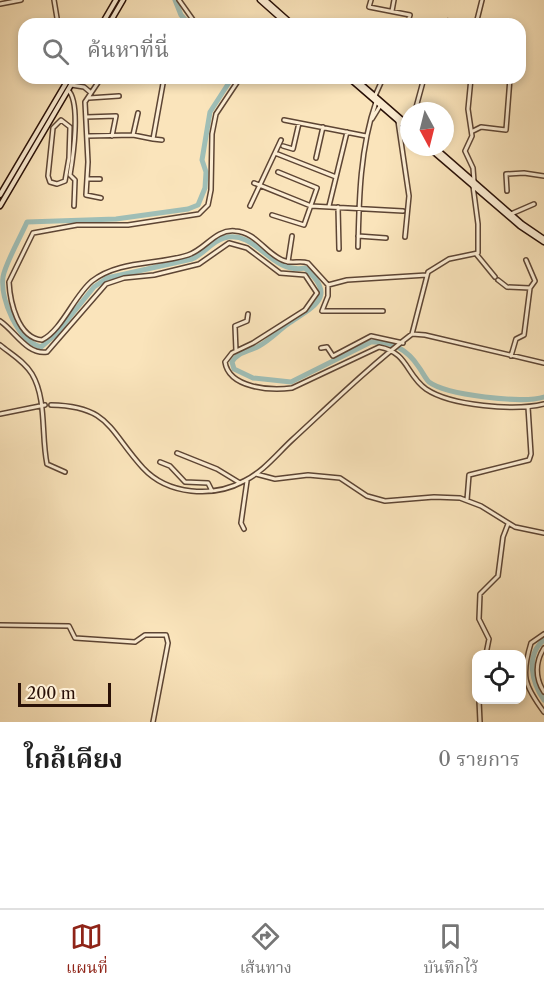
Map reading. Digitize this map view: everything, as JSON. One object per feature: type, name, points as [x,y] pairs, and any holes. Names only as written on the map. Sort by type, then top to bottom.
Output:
[{"type":"street","points":[[0,4],[21,0]]},
{"type":"street","points":[[54,0],[57,18]]},
{"type":"street","points":[[106,18],[116,0]]},
{"type":"street","points":[[112,18],[123,0]]},
{"type":"street","points":[[179,0],[192,18]]},
{"type":"street","points":[[260,0],[280,18]]},
{"type":"street","points":[[265,0],[285,18]]},
{"type":"street","points":[[371,0],[369,7],[410,15],[409,18]]},
{"type":"street","points":[[392,11],[394,0]]},
{"type":"street","points":[[478,18],[482,0]]},
{"type":"street","points":[[0,195],[65,84]]},
{"type":"street","points":[[97,84],[85,102],[88,136],[87,197],[101,198]]},
{"type":"street","points":[[153,139],[163,84]]},
{"type":"street","points":[[236,84],[216,114],[212,134],[211,190],[208,205],[199,214],[128,225],[77,225],[36,231],[30,236],[11,275],[11,293],[22,327],[30,335],[42,340],[51,333],[83,289],[104,274],[124,267],[156,263],[189,255],[223,233],[232,230],[247,234],[288,262],[308,263],[328,285],[328,296],[322,311],[383,312]]},
{"type":"street","points":[[355,84],[398,121],[409,196],[405,237]]},
{"type":"street","points":[[361,84],[400,120]]},
{"type":"street","points":[[375,96],[380,84]]},
{"type":"street","points":[[417,102],[422,84]]},
{"type":"street","points":[[470,84],[468,109],[473,131],[465,151],[473,168],[479,232],[477,255],[496,278],[507,287],[530,288]]},
{"type":"street","points":[[473,131],[481,127],[506,130],[510,84]]},
{"type":"street","points":[[0,206],[71,85],[84,87],[90,92]]},
{"type":"street","points":[[68,90],[73,97],[75,125],[70,175],[75,180],[74,206]]},
{"type":"street","points":[[88,98],[118,96]]},
{"type":"street","points":[[358,247],[358,208],[366,135],[376,102]]},
{"type":"street","points":[[371,120],[380,106]]},
{"type":"street","points":[[133,135],[138,113]]},
{"type":"street","points":[[86,117],[116,116],[112,136]]},
{"type":"street","points":[[61,120],[70,127],[69,158],[65,181],[57,184],[50,182],[48,176],[53,128],[61,120]]},
{"type":"street","points":[[284,120],[366,135]]},
{"type":"street","points":[[283,146],[293,149],[299,123]]},
{"type":"street","points":[[47,125],[53,128]]},
{"type":"street","points":[[316,159],[323,127]]},
{"type":"street","points":[[328,206],[347,132]]},
{"type":"street","points":[[88,136],[133,135],[162,140]]},
{"type":"street","points":[[250,206],[281,140]]},
{"type":"street","points":[[275,153],[336,177]]},
{"type":"street","points":[[439,156],[544,240]]},
{"type":"street","points":[[443,156],[520,226],[544,240]]},
{"type":"street","points":[[272,215],[304,225],[317,188],[278,172]]},
{"type":"street","points":[[507,191],[506,174],[525,173],[544,176]]},
{"type":"street","points":[[87,179],[100,179]]},
{"type":"street","points":[[255,183],[311,206],[404,211]]},
{"type":"street","points":[[511,214],[534,204]]},
{"type":"street","points":[[338,207],[339,249]]},
{"type":"street","points":[[288,262],[292,236]]},
{"type":"street","points":[[358,236],[386,238]]},
{"type":"street","points":[[0,321],[31,348],[48,352],[106,284],[124,278],[154,275],[199,264],[232,243],[247,248],[280,273],[305,275],[317,293],[306,310],[257,341],[229,355],[225,364],[238,380],[253,386],[280,390],[305,383],[374,347],[395,350],[426,389],[448,398],[528,407],[544,404]]},
{"type":"street","points":[[51,405],[68,406],[96,414],[108,423],[139,464],[157,479],[194,492],[212,491],[240,483],[256,474],[326,408],[412,334],[427,275],[431,269],[449,259],[477,255]]},
{"type":"street","points":[[511,357],[516,339],[524,335],[530,288],[534,285],[534,278],[526,260]]},
{"type":"street","points":[[328,285],[347,280],[427,275]]},
{"type":"street","points":[[236,351],[235,326],[248,321],[248,314]]},
{"type":"street","points":[[412,334],[435,337],[511,357],[544,363]]},
{"type":"street","points":[[321,348],[328,348],[333,356],[371,336],[402,344]]},
{"type":"street","points":[[0,345],[22,361],[32,374],[43,405],[47,464],[65,472]]},
{"type":"street","points":[[0,414],[43,405]]},
{"type":"street","points":[[467,500],[469,475],[530,458],[528,407]]},
{"type":"street","points":[[177,453],[217,469],[240,483]]},
{"type":"street","points":[[160,462],[170,466],[185,482],[208,483],[212,491]]},
{"type":"street","points":[[256,474],[275,479],[308,475],[340,478],[367,496],[385,501],[434,497],[467,500],[494,513],[508,524],[544,533]]},
{"type":"street","points":[[244,529],[241,523],[248,479]]},
{"type":"street","points":[[487,650],[489,639],[479,619],[480,594],[498,576],[503,537],[508,524]]},
{"type":"street","points":[[0,626],[69,626],[75,638],[129,642],[139,640],[145,635],[166,635],[168,643],[153,722]]},
{"type":"street","points":[[544,634],[531,643],[525,680],[544,712]]},
{"type":"street","points":[[544,648],[537,680],[544,692]]},
{"type":"street","points":[[479,704],[480,722]]},
{"type":"waterway","points":[[175,0],[184,18]]},
{"type":"waterway","points":[[228,84],[210,112],[202,160],[206,172],[205,188],[198,205],[188,209],[116,219],[27,222],[3,277],[4,297],[8,308],[25,337],[41,347],[56,334],[94,287],[107,278],[192,259],[220,240],[236,237],[255,245],[282,265],[305,268],[320,286],[321,294],[314,306],[263,344],[237,356],[232,362],[234,369],[253,378],[291,382],[371,342],[379,342],[404,351],[414,360],[429,382],[438,387],[503,399],[544,397]]},
{"type":"waterway","points":[[544,640],[538,646],[532,661],[536,686],[544,700]]}]
